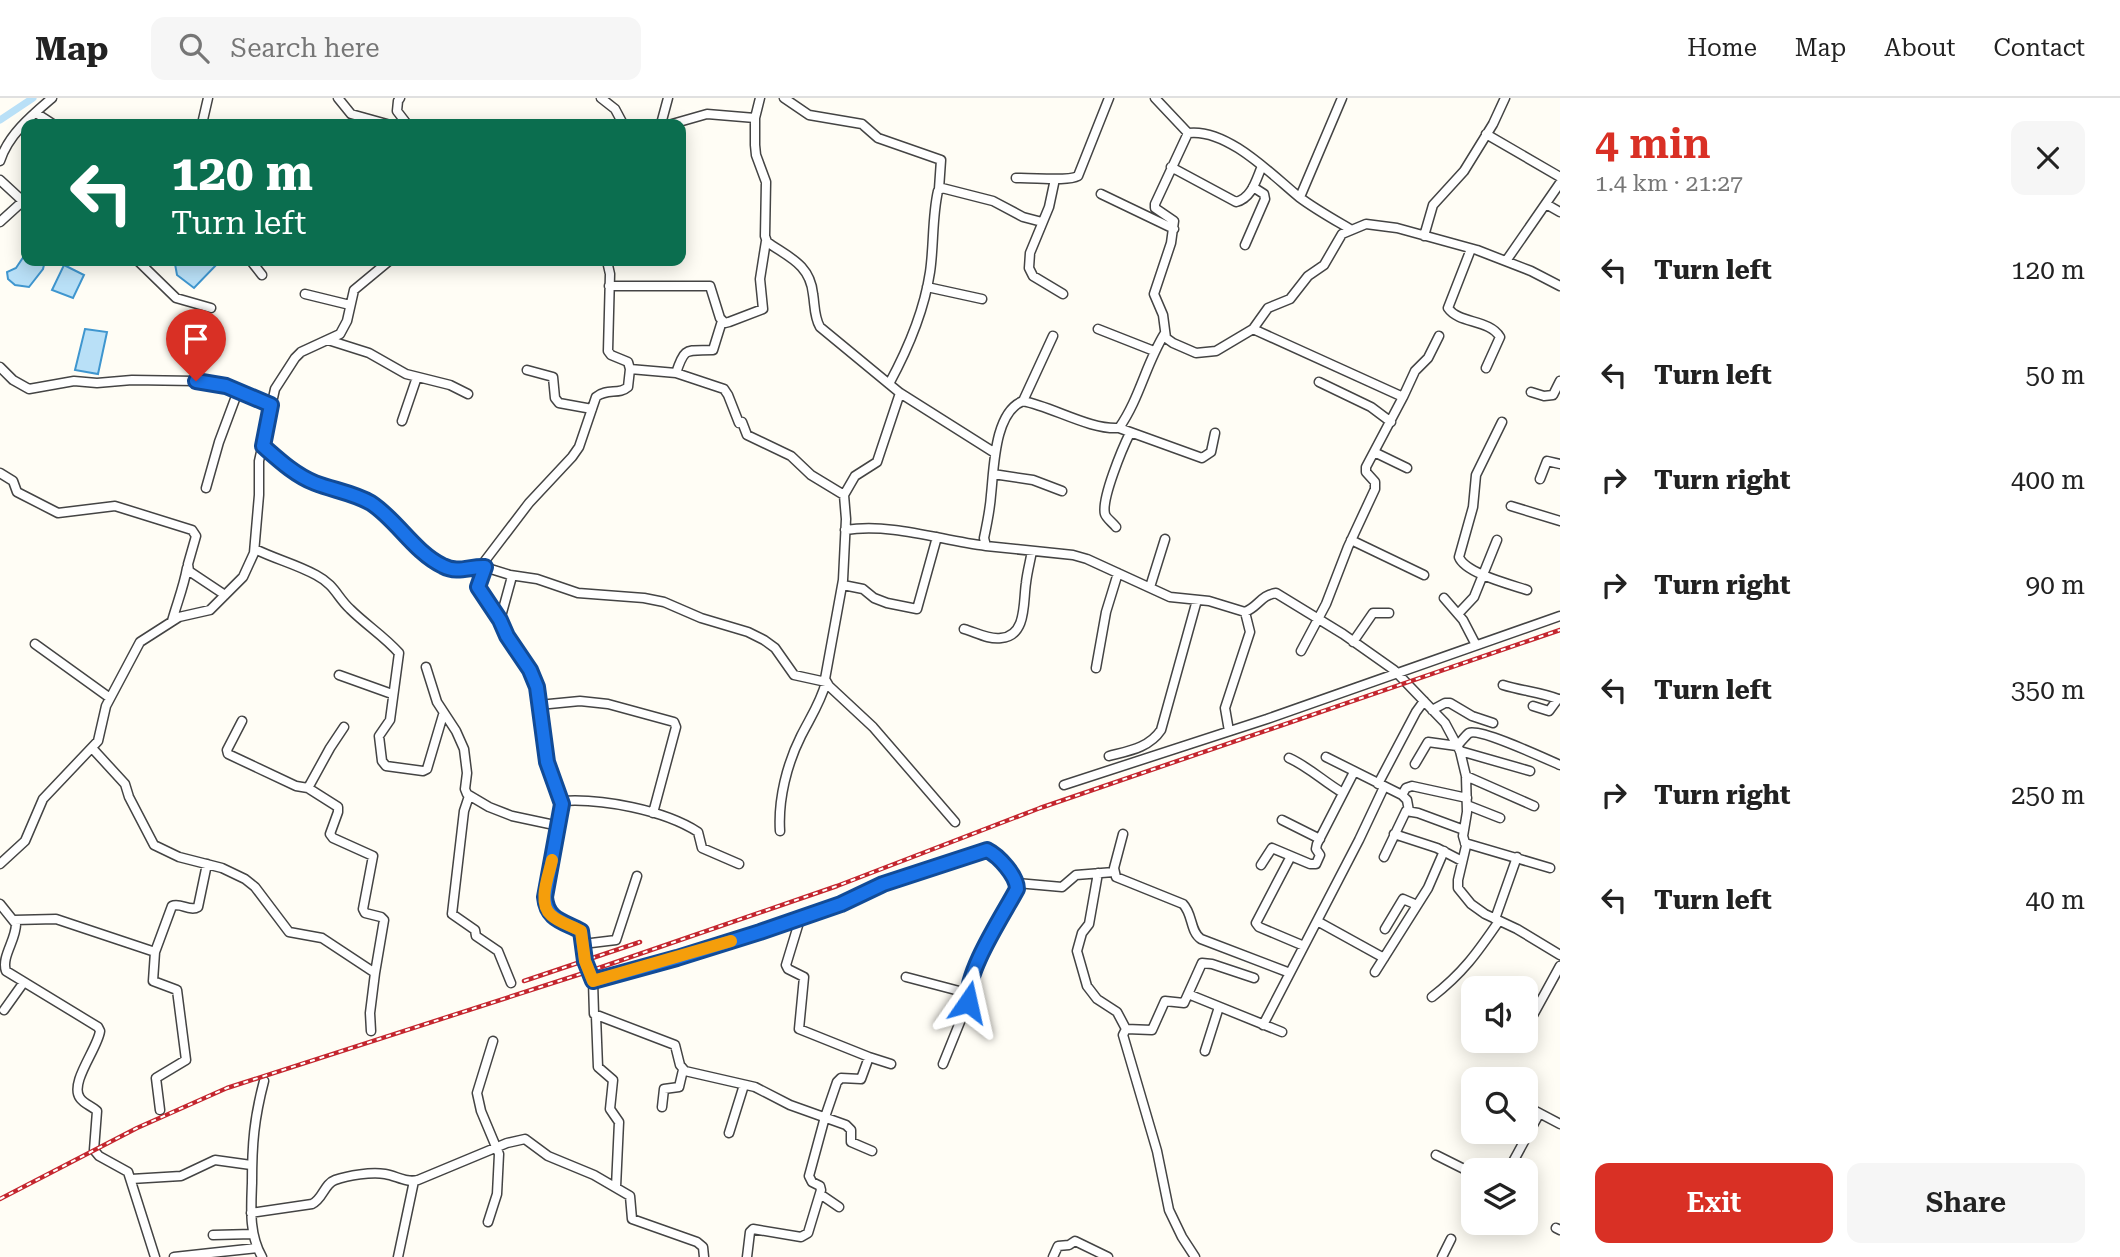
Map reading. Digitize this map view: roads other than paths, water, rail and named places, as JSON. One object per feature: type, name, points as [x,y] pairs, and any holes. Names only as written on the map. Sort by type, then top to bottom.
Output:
[{"type":"street","points":[[30,119],[52,98]]},
{"type":"street","points":[[203,119],[208,98]]},
{"type":"street","points":[[338,98],[351,114],[369,119]]},
{"type":"street","points":[[400,98],[397,111],[403,119]]},
{"type":"street","points":[[601,98],[615,109],[620,119]]},
{"type":"street","points":[[662,119],[668,98]]},
{"type":"street","points":[[725,322],[763,309],[761,266],[766,241],[766,181],[756,155],[755,118],[760,98]]},
{"type":"street","points":[[784,98],[809,115],[862,124],[878,138],[941,160],[927,287],[913,335],[889,384]]},
{"type":"street","points":[[1016,178],[1066,180],[1078,176],[1109,98]]},
{"type":"street","points":[[1155,98],[1188,133]]},
{"type":"street","points":[[1300,197],[1342,98]]},
{"type":"street","points":[[1424,236],[1435,202],[1464,171],[1504,98]]},
{"type":"street","points":[[36,113],[45,119]]},
{"type":"street","points":[[686,120],[707,114],[755,118]]},
{"type":"street","points":[[0,161],[6,145],[21,129]]},
{"type":"street","points":[[1188,133],[1196,132],[1219,138],[1262,166],[1300,197],[1350,229]]},
{"type":"street","points":[[1119,428],[1137,398],[1154,351],[1165,332],[1165,320],[1154,294],[1174,229],[1172,219],[1155,208],[1155,204],[1188,133]]},
{"type":"street","points":[[1486,134],[1560,177]]},
{"type":"street","points":[[1171,167],[1231,201],[1245,199],[1262,166]]},
{"type":"street","points":[[1055,179],[1049,207],[1030,253],[1030,272],[1063,294]]},
{"type":"street","points":[[0,180],[21,200]]},
{"type":"street","points":[[1506,261],[1515,244],[1560,183]]},
{"type":"street","points":[[1245,245],[1265,200],[1264,194],[1253,187]]},
{"type":"street","points":[[939,189],[993,201],[1023,217],[1042,222]]},
{"type":"street","points":[[1101,194],[1174,229]]},
{"type":"street","points":[[1546,204],[1560,212]]},
{"type":"street","points":[[0,222],[21,205]]},
{"type":"street","points":[[1165,332],[1173,344],[1196,353],[1216,351],[1253,330],[1268,308],[1290,299],[1308,276],[1324,265],[1342,234],[1366,224],[1471,249],[1547,278],[1560,286]]},
{"type":"street","points":[[766,241],[794,258],[801,266],[812,286],[815,313],[820,327],[901,393],[995,453]]},
{"type":"street","points":[[1471,249],[1448,308],[1452,313],[1499,334],[1486,368]]},
{"type":"street","points":[[143,266],[177,298],[211,308]]},
{"type":"street","points":[[255,266],[262,275]]},
{"type":"street","points":[[0,864],[25,841],[43,799],[98,741],[110,698],[140,642],[172,621],[204,613],[243,577],[255,549],[259,461],[271,405],[280,379],[295,358],[313,345],[340,334],[347,321],[354,290],[383,266]]},
{"type":"street","points":[[569,801],[547,762],[545,704],[534,677],[478,587],[483,567],[520,513],[579,447],[593,402],[601,393],[609,390],[621,391],[628,387],[628,362],[608,351],[610,286],[608,266]]},
{"type":"street","points":[[610,286],[710,286],[725,322],[713,350],[688,351],[682,354],[676,373]]},
{"type":"street","points":[[927,287],[982,299]]},
{"type":"street","points":[[305,294],[350,306]]},
{"type":"street","points":[[1098,329],[1154,351]]},
{"type":"street","points":[[1253,330],[1404,397]]},
{"type":"street","points":[[986,546],[984,538],[995,453],[1007,417],[1012,408],[1023,401],[1053,336]]},
{"type":"street","points":[[1301,650],[1375,489],[1375,482],[1366,472],[1366,467],[1415,371],[1428,358],[1439,336]]},
{"type":"street","points":[[328,340],[369,353],[406,374],[450,385],[468,394]]},
{"type":"street","points":[[0,367],[13,380],[29,389],[74,381],[97,383],[161,380],[214,383],[271,405]]},
{"type":"street","points":[[630,369],[676,373],[724,388],[747,435],[791,456],[811,475],[844,495]]},
{"type":"street","points":[[527,370],[553,377],[555,398],[559,403],[592,409]]},
{"type":"street","points":[[402,421],[417,377]]},
{"type":"street","points":[[1531,392],[1544,396],[1553,395],[1560,381]]},
{"type":"street","points":[[1320,382],[1371,407],[1391,422]]},
{"type":"street","points":[[206,488],[238,391]]},
{"type":"street","points":[[780,831],[779,819],[788,765],[826,682],[843,585],[844,495],[855,476],[877,462],[901,393]]},
{"type":"street","points":[[1023,401],[1108,428],[1119,428],[1202,458],[1206,458],[1211,452],[1215,433]]},
{"type":"street","points":[[1502,422],[1476,475],[1473,507],[1459,552],[1461,564],[1527,590]]},
{"type":"street","points":[[1116,527],[1107,517],[1105,509],[1115,467],[1130,433]]},
{"type":"street","points":[[263,446],[295,472],[313,482],[368,501],[381,510],[422,551],[444,567],[463,570],[483,567],[510,576],[537,579],[578,593],[664,602],[701,618],[748,632],[775,648],[794,675],[826,682],[873,727],[955,822]]},
{"type":"street","points":[[1374,452],[1407,468]]},
{"type":"street","points":[[1540,479],[1547,461],[1560,464]]},
{"type":"street","points":[[0,473],[13,481],[17,492],[58,513],[115,506],[192,530],[197,536],[172,621]]},
{"type":"street","points":[[993,474],[1033,480],[1062,491]]},
{"type":"street","points":[[1511,506],[1560,521]]},
{"type":"street","points":[[845,530],[906,530],[986,546],[1073,555],[1170,597],[1209,601],[1245,612],[1263,596],[1276,593],[1396,672],[1445,723],[1459,748],[1466,776],[1465,843],[1458,888],[1471,904],[1560,955]]},
{"type":"street","points":[[843,585],[863,589],[874,598],[887,603],[917,609],[937,537]]},
{"type":"street","points":[[1150,587],[1165,539]]},
{"type":"street","points":[[1351,540],[1424,575]]},
{"type":"street","points":[[1458,614],[1474,597],[1497,540]]},
{"type":"street","points":[[255,549],[326,581],[347,607],[399,653],[390,720],[379,736],[382,761],[386,766],[423,771],[427,769],[443,715]]},
{"type":"street","points":[[964,629],[1003,638],[1012,634],[1020,625],[1032,551]]},
{"type":"street","points":[[187,568],[225,595]]},
{"type":"street","points":[[1096,668],[1106,612],[1118,573]]},
{"type":"street","points":[[500,620],[510,576]]},
{"type":"street","points":[[1444,598],[1458,614],[1476,646]]},
{"type":"street","points":[[1108,756],[1143,745],[1156,737],[1161,730],[1197,600]]},
{"type":"street","points":[[1229,732],[1225,708],[1250,632],[1245,612]]},
{"type":"street","points":[[1353,642],[1373,612],[1389,613]]},
{"type":"street","points":[[1064,785],[1229,732],[1560,616]]},
{"type":"street","points":[[35,644],[110,698]]},
{"type":"street","points":[[426,667],[443,715],[456,731],[464,749],[467,773],[465,789],[469,796],[512,816],[559,826]]},
{"type":"street","points":[[339,675],[392,694]]},
{"type":"street","points":[[1503,685],[1559,699],[1549,711],[1533,706]]},
{"type":"street","points":[[545,704],[580,701],[608,704],[674,722],[676,727],[653,814]]},
{"type":"street","points":[[1263,1025],[1359,840],[1381,786],[1416,712],[1424,701]]},
{"type":"street","points":[[1432,710],[1450,703],[1472,716],[1493,723]]},
{"type":"street","points":[[242,722],[228,754],[302,788],[308,788],[338,807],[330,834],[333,838],[373,856],[363,912],[384,920],[370,1013],[371,1031]]},
{"type":"street","points":[[308,788],[344,727]]},
{"type":"street","points":[[1459,748],[1467,735],[1476,732],[1560,765]]},
{"type":"street","points":[[1415,764],[1428,742],[1459,748],[1530,771]]},
{"type":"street","points":[[92,748],[125,783],[129,797],[154,845],[179,857],[231,871],[245,879],[289,932],[322,938],[375,973]]},
{"type":"street","points":[[1326,757],[1402,795],[1407,800],[1409,811]]},
{"type":"street","points":[[1289,758],[1311,769],[1343,793]]},
{"type":"street","points":[[1261,865],[1270,848],[1316,864],[1320,855],[1316,846],[1354,772]]},
{"type":"street","points":[[1466,776],[1534,806]]},
{"type":"street","points":[[1402,795],[1406,788],[1412,786],[1467,801],[1500,818]]},
{"type":"street","points":[[469,796],[464,811],[452,915],[475,930],[476,936],[498,951],[511,983]]},
{"type":"street","points":[[569,801],[609,804],[653,814],[695,829],[700,836],[702,848],[739,864]]},
{"type":"street","points":[[569,801],[559,826],[546,886],[545,906],[551,916],[581,931],[585,961],[593,981],[598,1067],[613,1080],[610,1109],[619,1122],[615,1187]]},
{"type":"street","points":[[1384,857],[1403,814],[1409,811],[1464,830]]},
{"type":"street","points":[[1282,820],[1320,839]]},
{"type":"street","points":[[1123,834],[1114,872],[1116,877],[1183,904],[1189,912],[1194,933],[1201,939],[1290,972]]},
{"type":"street","points":[[1394,835],[1444,851],[1462,861]]},
{"type":"street","points":[[1465,843],[1550,868]]},
{"type":"street","points":[[593,981],[800,919],[841,904],[883,884],[984,850],[994,854],[1017,883],[1017,889],[970,976],[966,1007],[943,1064]]},
{"type":"street","points":[[1375,972],[1428,888],[1444,851]]},
{"type":"street","points":[[1291,856],[1256,923],[1259,927],[1304,946]]},
{"type":"street","points":[[1432,998],[1472,961],[1497,920],[1517,857]]},
{"type":"street","points":[[160,1110],[156,1078],[186,1060],[177,990],[153,981],[155,952],[172,906],[193,909],[198,907],[207,864]]},
{"type":"street","points":[[1017,883],[1062,887],[1076,875],[1114,872]]},
{"type":"street","points":[[1098,873],[1089,923],[1082,933],[1077,951],[1087,986],[1097,999],[1117,1012],[1126,1029],[1123,1040],[1157,1151],[1169,1210],[1195,1257]]},
{"type":"street","points":[[583,944],[616,940],[637,876]]},
{"type":"street","points":[[1385,929],[1403,899],[1417,905]]},
{"type":"street","points":[[0,904],[14,920],[16,929],[4,967],[98,1027],[100,1035],[77,1090],[82,1101],[97,1111],[94,1150],[99,1156],[128,1172],[155,1257]]},
{"type":"street","points":[[14,920],[56,919],[155,952]]},
{"type":"street","points":[[800,919],[786,965],[789,970],[804,977],[799,1029],[891,1064]]},
{"type":"street","points":[[1317,922],[1384,958]]},
{"type":"street","points":[[1126,1029],[1152,1030],[1165,1002],[1184,1003],[1202,963],[1254,978]]},
{"type":"street","points":[[1538,1006],[1560,966]]},
{"type":"street","points":[[906,977],[967,993]]},
{"type":"street","points":[[4,1010],[24,982]]},
{"type":"street","points":[[1188,994],[1282,1032]]},
{"type":"street","points":[[1205,1051],[1219,1007]]},
{"type":"street","points":[[596,1016],[675,1045],[683,1070],[679,1087],[664,1089],[662,1107]]},
{"type":"street","points":[[488,1223],[499,1178],[498,1147],[481,1111],[477,1093],[493,1041]]},
{"type":"street","points":[[747,1257],[750,1232],[753,1229],[804,1236],[808,1233],[820,1194],[820,1186],[809,1179],[824,1117],[837,1082],[841,1078],[861,1079],[869,1057]]},
{"type":"street","points":[[683,1070],[744,1085],[850,1128],[851,1143],[872,1151]]},
{"type":"street","points":[[262,1257],[253,1234],[251,1165],[256,1112],[264,1081]]},
{"type":"street","points":[[729,1133],[744,1085]]},
{"type":"street","points":[[1515,1158],[1539,1114],[1560,1124]]},
{"type":"street","points":[[251,1213],[312,1204],[321,1199],[329,1184],[337,1179],[383,1174],[414,1181],[525,1139],[548,1156],[630,1196],[632,1219],[697,1242],[703,1247],[704,1257]]},
{"type":"street","points":[[1436,1154],[1461,1167]]},
{"type":"street","points":[[131,1179],[181,1176],[215,1160],[251,1165]]},
{"type":"street","points":[[398,1257],[414,1181]]},
{"type":"street","points":[[820,1194],[839,1207]]},
{"type":"street","points":[[213,1235],[253,1234]]},
{"type":"street","points":[[1443,1257],[1451,1240]]},
{"type":"street","points":[[1053,1257],[1058,1246],[1069,1245],[1075,1241],[1108,1257]]},
{"type":"street","points":[[174,1257],[257,1248]]},
{"type":"water","points":[[21,260],[21,266],[44,266],[29,287],[15,285],[8,279],[7,272],[16,268]]},
{"type":"water","points":[[64,266],[84,275],[73,298],[52,290]]},
{"type":"water","points":[[175,266],[215,266],[194,288],[177,275]]},
{"type":"water","points":[[85,329],[107,332],[98,374],[75,370]]},
{"type":"waterway","points":[[0,120],[33,98]]},
{"type":"railway","points":[[0,1199],[137,1128],[227,1088],[590,971],[837,886],[1040,808],[1560,630]]},
{"type":"railway","points":[[524,981],[640,942]]}]
